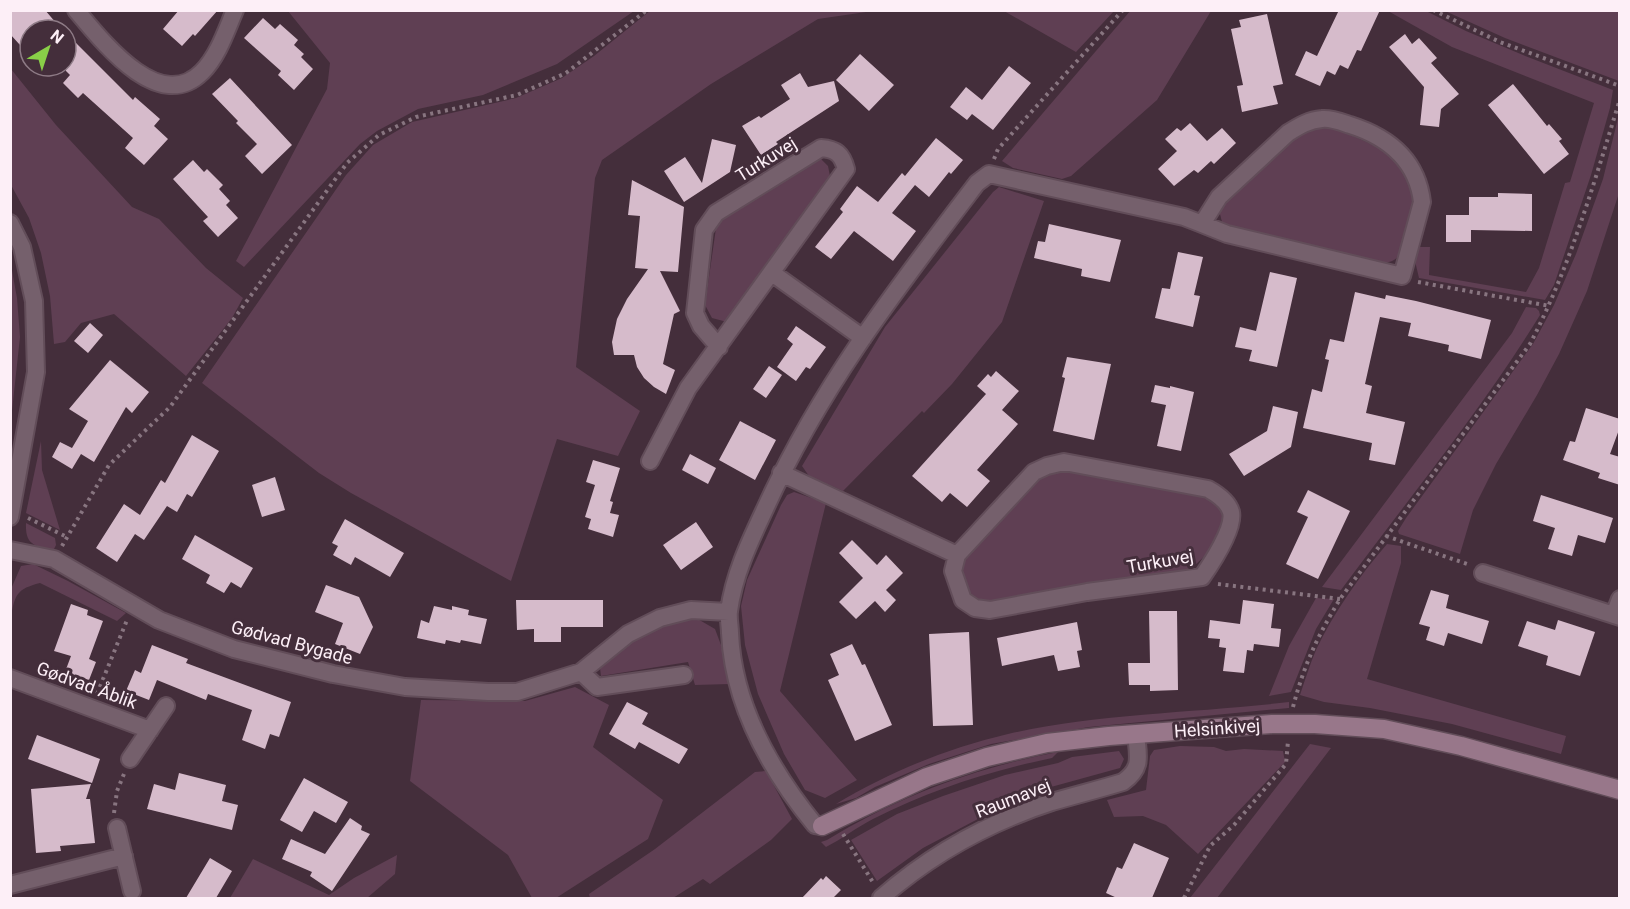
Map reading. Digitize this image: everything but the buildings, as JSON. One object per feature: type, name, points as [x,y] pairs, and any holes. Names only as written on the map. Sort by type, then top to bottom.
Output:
[{"type":"street","points":[[76,10],[109,50],[145,78],[167,84],[188,84],[203,72],[215,55],[235,10]]},
{"type":"street","points":[[822,826],[814,825],[765,753],[742,696],[731,657],[729,612],[742,559],[781,473],[826,392],[879,312],[977,183],[989,174],[1184,217],[1227,234],[1402,276],[1422,202],[1417,180],[1408,161],[1395,148],[1361,129],[1325,119],[1313,121],[1288,133],[1219,197],[1202,224]]},
{"type":"street","name":"Turkuvej","points":[[650,461],[688,388],[719,347],[846,169],[839,153],[821,148],[716,213],[704,230],[695,313],[701,326],[719,347]]},
{"type":"street","points":[[10,223],[22,247],[34,300],[36,372],[11,516]]},
{"type":"street","points":[[772,273],[862,338]]},
{"type":"street","name":"Turkuvej","points":[[1064,462],[1208,489],[1225,501],[1231,512],[1231,524],[1202,577],[1087,592],[990,610],[975,608],[963,600],[953,571],[957,555],[1034,472],[1064,462]]},
{"type":"street","points":[[781,473],[957,555]]},
{"type":"street","name":"Gødvad Bygade","points":[[10,550],[54,559],[159,620],[234,649],[333,675],[405,687],[517,692],[581,672],[628,634],[660,618],[691,610],[729,612]]},
{"type":"street","points":[[1483,573],[1618,610]]},
{"type":"street","points":[[581,672],[597,687],[684,675]]},
{"type":"street","name":"Gødvad Åblik","points":[[10,678],[150,730]]},
{"type":"street","name":"Gødvad Åblik","points":[[130,759],[166,705]]},
{"type":"street","name":"Helsinkivej","points":[[822,826],[927,777],[987,757],[1047,743],[1136,734],[1289,724],[1384,729],[1426,737],[1620,790]]},
{"type":"street","name":"Raumavej","points":[[881,898],[918,869],[984,829],[1053,802],[1123,782],[1137,769],[1136,734]]},
{"type":"street","points":[[115,822],[132,891]]},
{"type":"street","points":[[10,885],[124,856]]},
{"type":"path","points":[[54,559],[109,465],[171,407],[348,164],[379,135],[416,117],[517,94],[566,73],[647,10]]},
{"type":"path","points":[[989,174],[998,149],[1123,10]]},
{"type":"path","points":[[1433,10],[1500,42],[1620,86]]},
{"type":"path","points":[[1184,898],[1210,846],[1234,825],[1286,764],[1289,724],[1301,673],[1317,637],[1340,599],[1530,344],[1550,306],[1582,220],[1620,99]]},
{"type":"path","points":[[1402,276],[1417,282],[1550,306]]},
{"type":"path","points":[[11,516],[26,517],[67,537]]},
{"type":"path","points":[[1386,536],[1481,569],[1483,573]]},
{"type":"path","points":[[1202,577],[1212,583],[1340,599]]},
{"type":"path","points":[[99,689],[133,606]]},
{"type":"path","points":[[115,822],[117,791],[122,781]]},
{"type":"path","points":[[847,841],[871,879]]},
{"type":"shaded area","points":[[651,10],[873,11],[818,19],[711,84],[602,160],[595,178],[576,367],[640,411],[618,456],[557,439],[511,581],[319,473],[202,383],[346,175],[373,145],[412,122],[516,98],[562,78],[594,56]]},
{"type":"shaded area","points":[[1131,10],[1211,11],[1157,100],[1071,176],[1062,179],[1013,168],[1002,161]]},
{"type":"shaded area","points":[[288,11],[634,11],[557,64],[483,95],[418,109],[377,131],[360,144],[244,267],[236,261],[327,89],[330,63]]},
{"type":"shaded area","points":[[1004,11],[1114,11],[1076,52]]},
{"type":"shaded area","points":[[1388,11],[1426,11],[1466,31],[1613,90],[1591,175],[1554,285],[1545,300],[1419,278],[1415,261],[1419,247],[1430,247],[1429,275],[1526,292],[1539,268],[1565,183],[1570,182],[1594,103],[1452,47]]},
{"type":"shaded area","points":[[1445,11],[1619,11],[1619,81],[1505,38]]},
{"type":"shaded area","points":[[11,69],[56,125],[132,207],[159,219],[206,268],[243,298],[232,318],[186,376],[114,314],[81,323],[65,342],[54,344],[50,296],[41,253],[29,218],[11,185]]},
{"type":"shaded area","points":[[1619,114],[1619,193],[1587,291],[1559,354],[1496,464],[1473,510],[1460,554],[1399,534],[1398,531],[1406,518],[1533,344],[1554,305],[1576,254],[1603,179]]},
{"type":"shaded area","points":[[1320,127],[1337,129],[1387,151],[1407,173],[1413,201],[1397,258],[1385,263],[1227,226],[1222,222],[1219,210],[1224,203],[1292,138],[1304,131]]},
{"type":"shaded area","points":[[821,159],[828,166],[830,176],[734,317],[727,322],[712,318],[705,305],[716,228],[719,221],[808,163]]},
{"type":"shaded area","points":[[999,187],[1044,201],[1002,322],[952,384],[843,491],[809,476],[802,466],[885,327]]},
{"type":"shaded area","points":[[11,265],[17,298],[20,337],[11,420]]},
{"type":"shaded area","points":[[1526,307],[1536,308],[1540,315],[1469,420],[1341,590],[1322,587],[1512,333]]},
{"type":"shaded area","points":[[41,441],[42,470],[60,530],[26,513]]},
{"type":"shaded area","points":[[1069,469],[1209,496],[1222,512],[1222,521],[1210,551],[1193,567],[1183,571],[1086,583],[989,602],[975,598],[966,587],[962,574],[964,559],[1034,482],[1044,476]]},
{"type":"shaded area","points":[[794,492],[826,503],[780,691],[857,780],[825,798],[805,790],[784,754],[758,694],[745,645],[741,606],[747,580],[781,505],[787,495]]},
{"type":"shaded area","points":[[26,523],[55,538],[56,545],[53,551],[36,546],[29,540]]},
{"type":"shaded area","points":[[1387,544],[1401,546],[1401,563],[1367,679],[1566,736],[1561,754],[1452,724],[1370,708],[1324,702],[1300,695],[1316,650],[1339,608]]},
{"type":"shaded area","points":[[33,564],[126,613],[117,621],[40,583],[18,594],[11,617],[11,589],[21,566]]},
{"type":"shaded area","points":[[1316,598],[1334,599],[1316,629],[1291,692],[1269,696],[1289,646]]},
{"type":"shaded area","points":[[696,618],[715,629],[730,684],[695,685],[688,662],[601,676],[600,668],[637,637],[672,623]]},
{"type":"shaded area","points":[[575,687],[609,705],[593,747],[663,800],[648,839],[556,898],[532,898],[508,855],[410,781],[421,700],[525,701]]},
{"type":"shaded area","points":[[1289,702],[1289,708],[1089,727],[991,744],[929,764],[875,787],[856,798],[836,804],[919,762],[963,746],[1008,734],[1112,718]]},
{"type":"shaded area","points":[[1310,744],[1331,748],[1217,898],[1190,898]]},
{"type":"shaded area","points":[[1180,746],[1214,747],[1226,751],[1244,749],[1283,751],[1285,762],[1198,854],[1166,825],[1143,816],[1114,817],[1107,800],[1146,790],[1150,756],[1154,750]]},
{"type":"shaded area","points":[[1119,751],[1124,759],[1120,768],[1051,787],[993,811],[923,848],[877,881],[851,840],[897,814],[1005,775],[1058,763],[1072,757]]},
{"type":"shaded area","points":[[1058,752],[1052,758],[983,775],[938,790],[873,819],[826,847],[821,842],[882,810],[938,786],[997,766]]},
{"type":"shaded area","points":[[766,771],[792,819],[771,840],[710,884],[703,879],[673,898],[590,898],[589,894],[655,849],[755,772]]},
{"type":"shaded area","points":[[397,855],[395,874],[367,898],[230,898],[253,859],[329,895],[354,878]]}]
